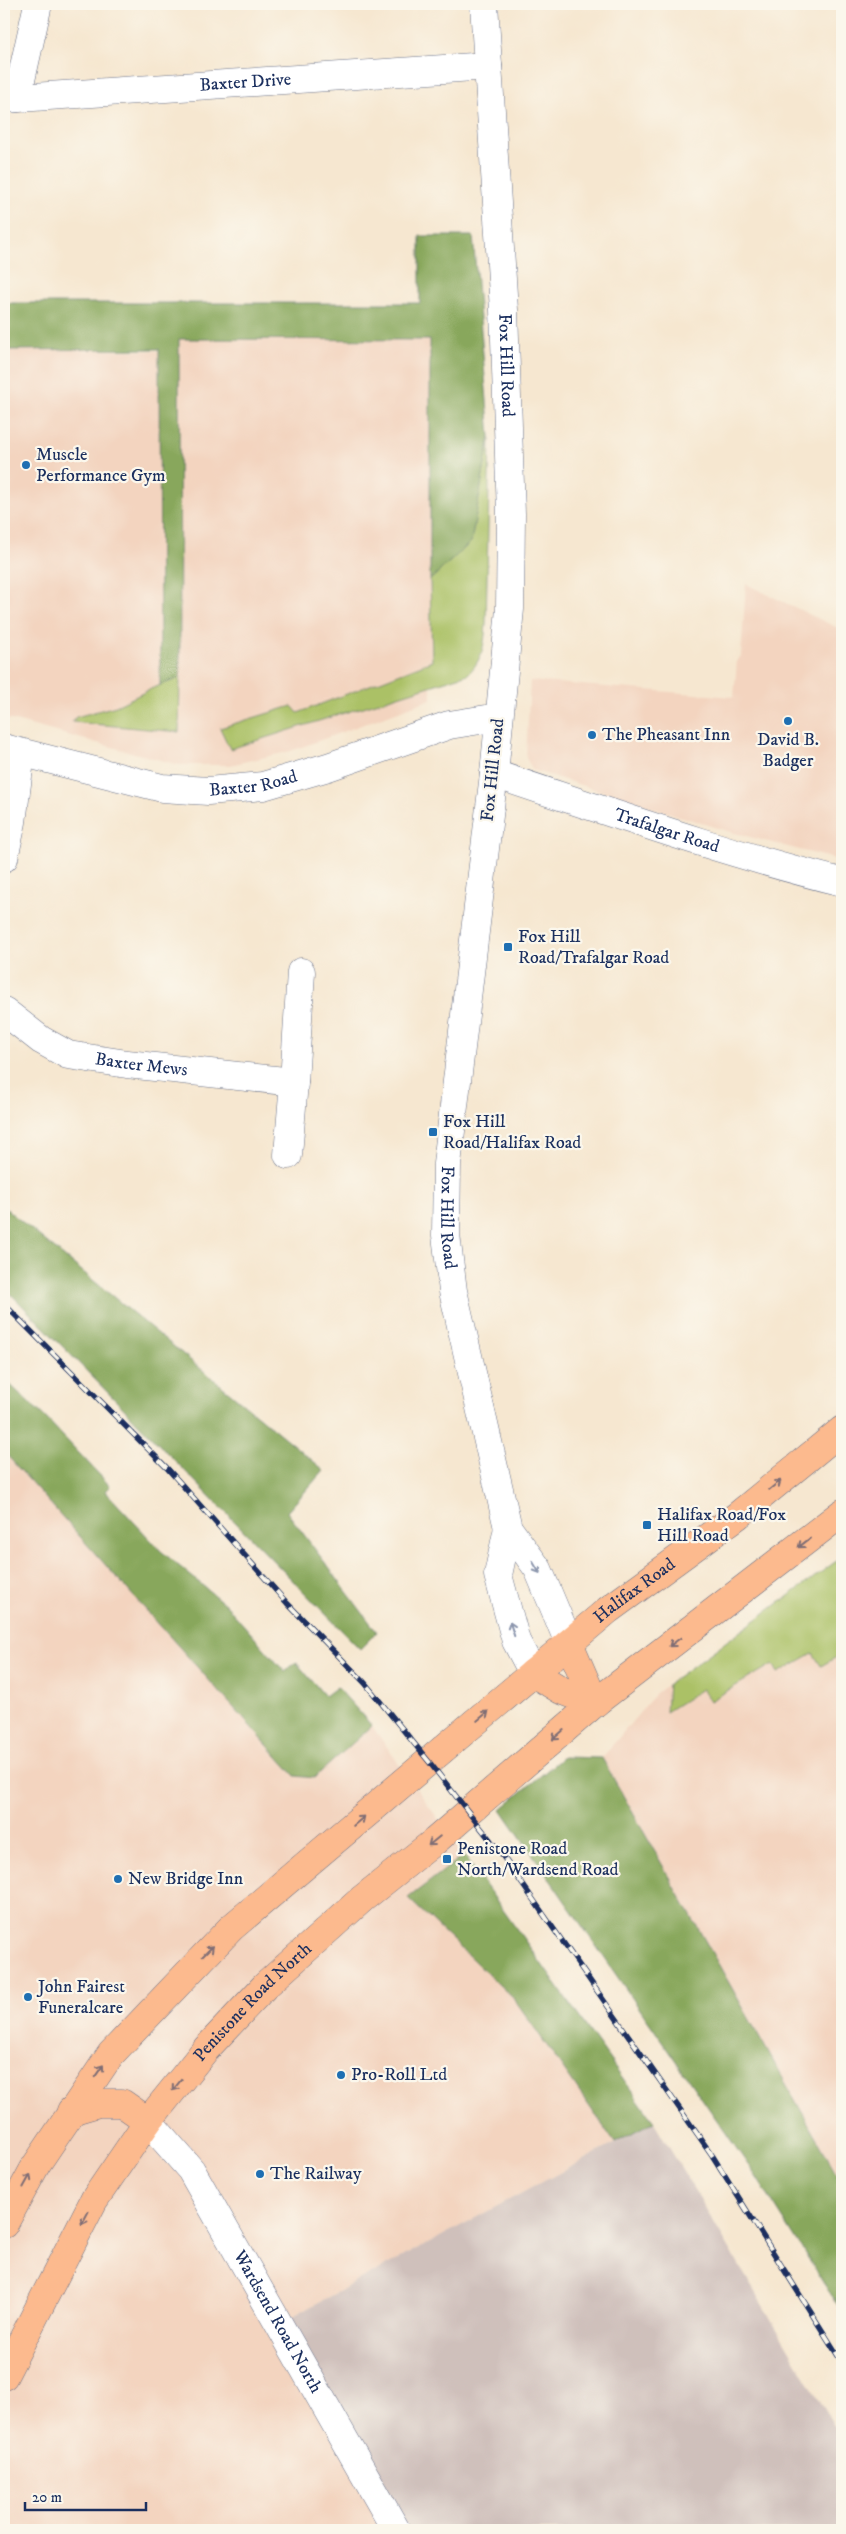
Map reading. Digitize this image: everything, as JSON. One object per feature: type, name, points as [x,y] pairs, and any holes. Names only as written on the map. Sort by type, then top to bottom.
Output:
[{"type":"highway","name":"Halifax Road","points":[[569,1642],[679,1556],[738,1516],[842,1430]]},
{"type":"highway","points":[[594,1703],[842,1513]]},
{"type":"highway","points":[[4,2224],[36,2165],[111,2054],[231,1928],[569,1642],[594,1703]]},
{"type":"highway","points":[[533,1673],[562,1690],[594,1703]]},
{"type":"highway","name":"Penistone Road North","points":[[4,2376],[94,2200],[148,2121],[206,2049],[265,1986],[362,1899],[435,1840],[594,1703]]},
{"type":"highway","points":[[71,2112],[98,2103],[122,2103],[148,2121]]},
{"type":"street","points":[[11,98],[38,4]]},
{"type":"street","name":"Fox Hill Road","points":[[484,4],[504,310],[511,514],[510,609],[494,774],[451,1123],[447,1164],[446,1235],[453,1291],[508,1528],[538,1569],[569,1642]]},
{"type":"street","name":"Baxter Drive","points":[[11,98],[488,66]]},
{"type":"street","name":"Baxter Road","points":[[12,751],[162,788],[208,791],[263,786],[328,767],[449,725],[499,717]]},
{"type":"street","points":[[4,858],[12,822],[12,751]]},
{"type":"street","name":"Trafalgar Road","points":[[494,774],[792,870],[842,882]]},
{"type":"street","points":[[288,1155],[301,972]]},
{"type":"street","name":"Baxter Mews","points":[[4,1011],[41,1040],[68,1055],[127,1064],[294,1082]]},
{"type":"street","name":"Fox Hill Road","points":[[508,1528],[498,1575],[516,1640],[533,1673]]},
{"type":"street","name":"Wardsend Road North","points":[[148,2121],[191,2170],[396,2530]]},
{"type":"shaded area","points":[[179,339],[430,340],[431,699],[291,751],[230,765],[179,765],[4,718],[4,350],[179,351]]},
{"type":"shaded area","points":[[746,584],[842,630],[842,861],[727,831],[533,770],[526,758],[530,681],[734,697],[737,661],[741,656]]},
{"type":"shaded area","points":[[4,1452],[295,1776],[314,1778],[372,1726],[654,2122],[278,2324],[396,2530],[4,2530]]},
{"type":"shaded area","points":[[842,1557],[842,2183],[602,1758],[656,1693]]},
{"type":"shaded area","points":[[654,2122],[842,2439],[842,2530],[396,2530],[278,2324]]},
{"type":"green space","points":[[420,236],[473,236],[490,436],[471,542],[430,580],[430,340],[179,339],[180,678],[160,685],[159,349],[4,350],[4,303],[420,303]]},
{"type":"green space","points":[[490,436],[486,625],[482,651],[473,668],[468,674],[230,749],[220,728],[292,706],[298,713],[432,661],[430,580],[471,542]]},
{"type":"green space","points":[[180,678],[179,732],[72,722],[76,717],[116,706],[153,688]]},
{"type":"green space","points":[[4,1207],[324,1470],[287,1512],[377,1632],[360,1649],[4,1287]]},
{"type":"green space","points":[[4,1379],[45,1417],[110,1486],[105,1491],[161,1551],[226,1605],[285,1672],[296,1662],[325,1696],[337,1687],[372,1726],[314,1778],[295,1776],[4,1452]]},
{"type":"green space","points":[[842,1557],[842,1654],[821,1666],[813,1653],[778,1673],[773,1664],[710,1701],[702,1689],[666,1712],[668,1684]]},
{"type":"green space","points":[[563,1757],[602,1758],[842,2183],[842,2312],[755,2175],[501,1809]]},
{"type":"green space","points":[[464,1855],[654,2122],[615,2143],[515,2000],[408,1898]]},
{"type":"railway","points":[[4,1304],[167,1468],[287,1603],[365,1683],[430,1763],[502,1855],[712,2155],[842,2362]]},
{"type":"place","name":"Muscle Performance Gym","points":[[26,465]]},
{"type":"place","name":"David B. Badger","points":[[788,721]]},
{"type":"place","name":"The Pheasant Inn","points":[[592,735]]},
{"type":"place","name":"Fox Hill Road/Trafalgar Road","points":[[508,947]]},
{"type":"place","name":"Fox Hill Road/Halifax Road","points":[[433,1132]]},
{"type":"place","name":"Halifax Road/Fox Hill Road","points":[[647,1525]]},
{"type":"place","name":"Penistone Road North/Wardsend Road","points":[[447,1859]]},
{"type":"place","name":"New Bridge Inn","points":[[118,1879]]},
{"type":"place","name":"John Fairest Funeralcare","points":[[28,1997]]},
{"type":"place","name":"Pro-Roll Ltd","points":[[341,2075]]},
{"type":"place","name":"The Railway","points":[[260,2174]]}]
